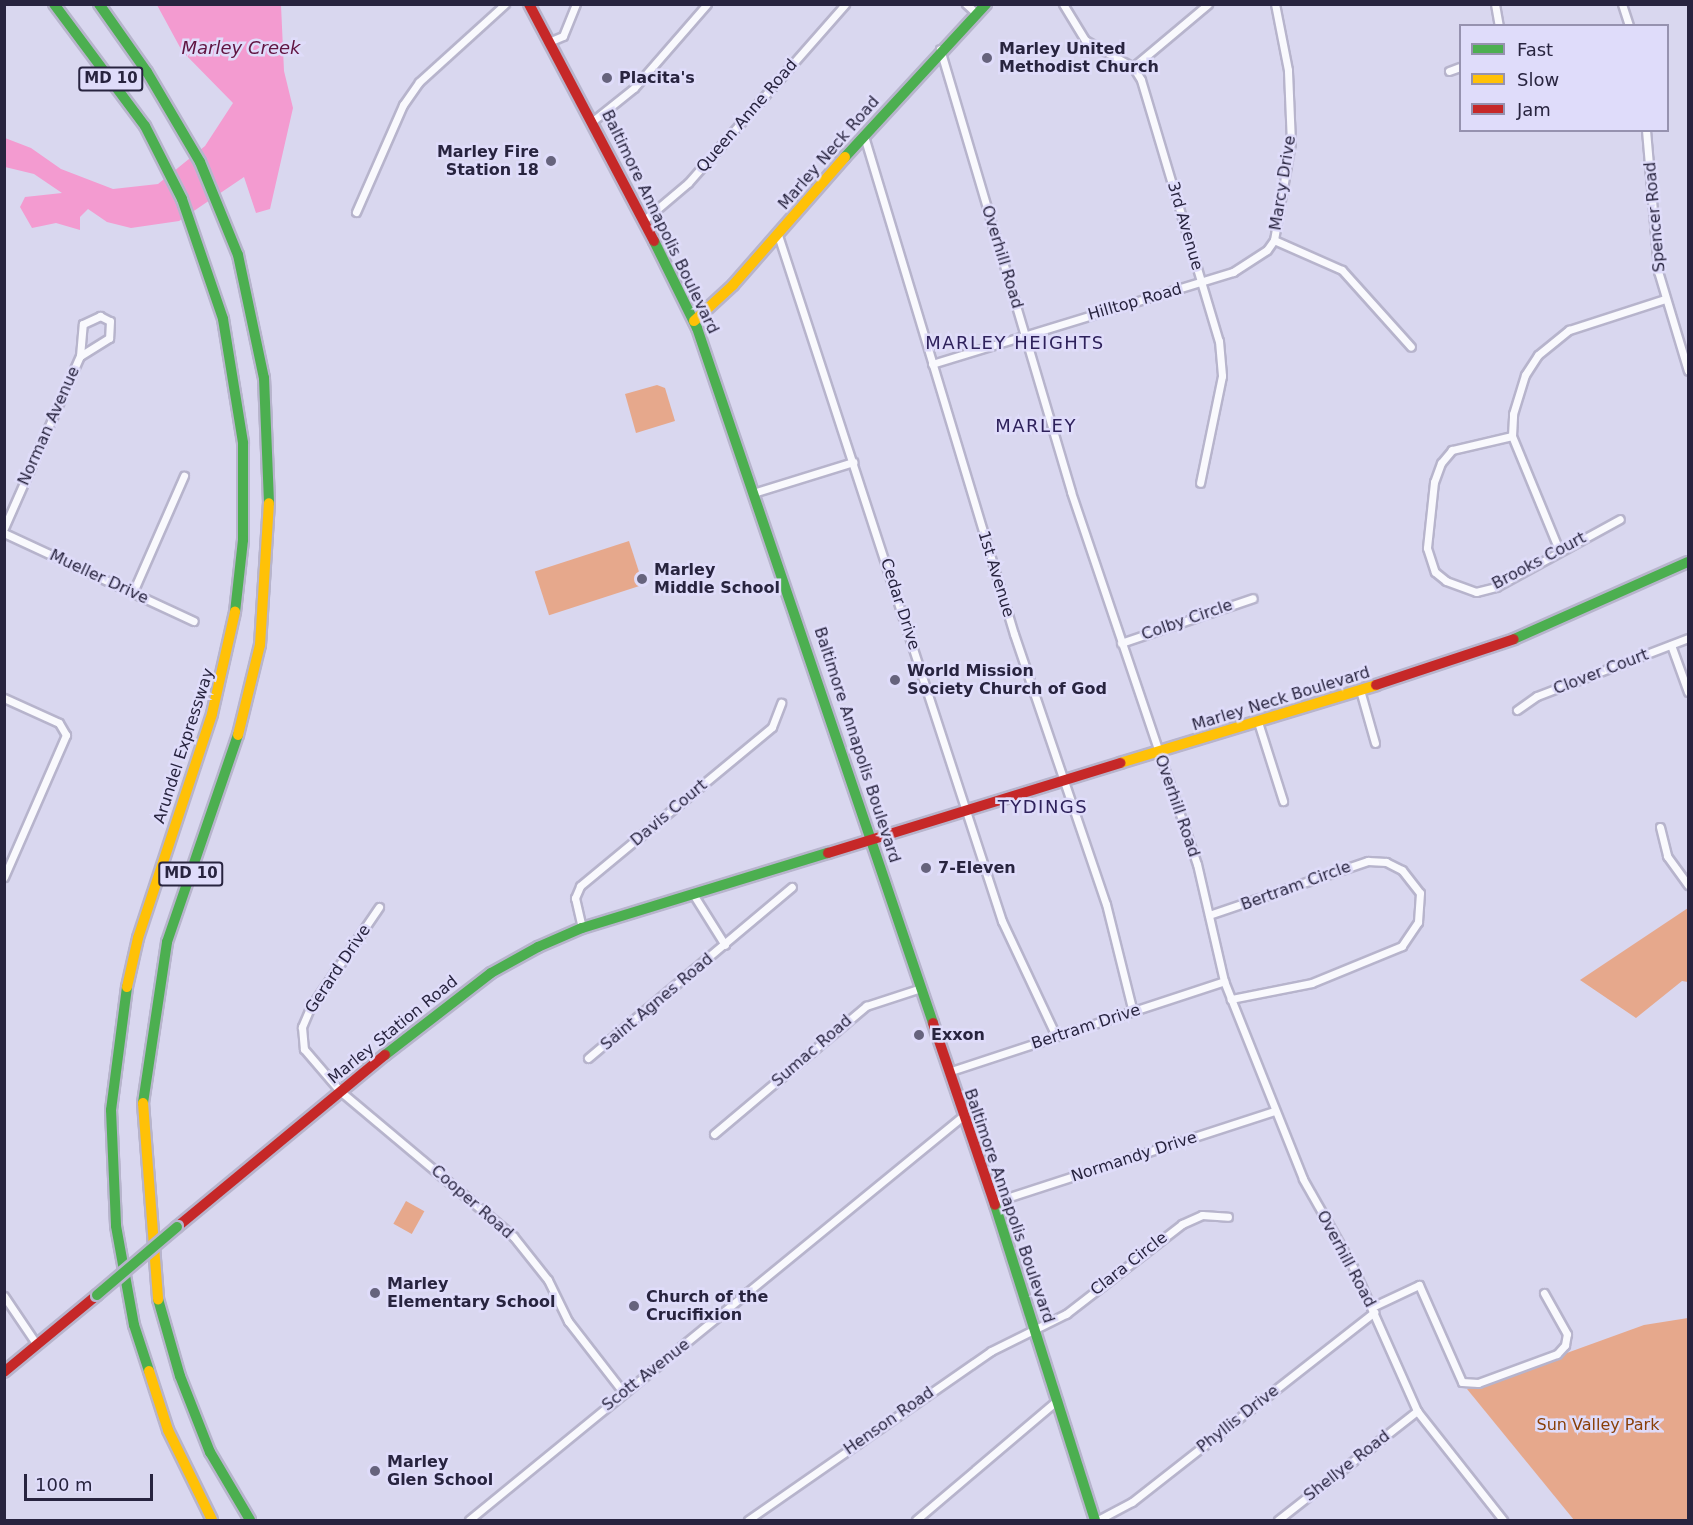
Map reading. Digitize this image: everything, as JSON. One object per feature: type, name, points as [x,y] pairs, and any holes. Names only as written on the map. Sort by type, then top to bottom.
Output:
[{"type":"main road","name":"Arundel Expressway","points":[[54,4],[138,117],[162,157],[197,235],[222,319],[239,413],[244,473],[242,566],[232,636],[212,714],[129,973],[117,1044],[110,1138],[116,1227],[141,1351],[168,1430],[212,1521]]},
{"type":"main road","name":"MD 10","points":[[99,4],[189,141],[224,217],[254,314],[264,378],[271,472],[266,591],[248,708],[167,942],[142,1107],[155,1288],[180,1376],[210,1452],[250,1521]]},
{"type":"main road","name":"Baltimore Annapolis Boulevard","points":[[529,4],[594,120],[694,321],[756,492],[948,1072],[994,1202],[1035,1330],[1054,1402],[1096,1521]]},
{"type":"main road","name":"Marley Neck Road","points":[[694,321],[778,235],[940,49],[987,4]]},
{"type":"main road","name":"Marley Neck Boulevard","points":[[873,841],[1360,690],[1525,636],[1689,562]]},
{"type":"main road","name":"Marley Station Road","points":[[4,1372],[340,1091],[491,973],[582,928],[873,841]]},
{"type":"street","points":[[356,213],[403,105],[419,82],[506,4]]},
{"type":"street","points":[[551,41],[563,36],[576,4]]},
{"type":"street","points":[[594,120],[634,88],[707,4]]},
{"type":"street","name":"Queen Anne Road","points":[[643,221],[688,183],[845,4]]},
{"type":"street","points":[[966,4],[976,14]]},
{"type":"street","points":[[1063,4],[1085,40],[1133,67],[1208,4]]},
{"type":"street","name":"Marcy Drive","points":[[1201,283],[1246,267],[1274,240],[1291,143],[1288,69],[1275,4]]},
{"type":"street","points":[[1495,4],[1499,24]]},
{"type":"street","points":[[1622,4],[1628,24]]},
{"type":"street","name":"Overhill Road","points":[[940,49],[1121,643],[1209,915],[1224,981],[1303,1179],[1373,1309],[1417,1411],[1503,1521]]},
{"type":"street","name":"3rd Avenue","points":[[1133,67],[1201,283],[1223,363],[1200,483]]},
{"type":"street","points":[[1449,71],[1459,68]]},
{"type":"street","name":"Spencer Road","points":[[1646,132],[1665,299],[1689,370]]},
{"type":"street","name":"1st Avenue","points":[[864,136],[932,364],[1063,781],[1106,904],[1132,1012]]},
{"type":"street","name":"Cedar Drive","points":[[778,235],[969,812],[1002,921],[1056,1036]]},
{"type":"street","points":[[1274,240],[1342,270],[1411,347]]},
{"type":"street","name":"Hilltop Road","points":[[932,364],[1025,333],[1201,283]]},
{"type":"street","points":[[1559,550],[1512,436],[1517,398],[1538,355],[1569,330],[1665,299]]},
{"type":"street","name":"Norman Avenue","points":[[4,528],[80,356],[83,324],[100,316],[110,321],[109,338],[80,356]]},
{"type":"street","name":"Brooks Court","points":[[1512,436],[1452,450],[1441,464],[1429,525],[1431,564],[1446,580],[1476,592],[1496,587],[1559,550],[1620,519]]},
{"type":"street","points":[[756,492],[853,462]]},
{"type":"street","points":[[133,592],[184,477]]},
{"type":"street","name":"Mueller Drive","points":[[4,533],[194,621]]},
{"type":"street","name":"Colby Circle","points":[[1121,643],[1253,598]]},
{"type":"street","name":"Clover Court","points":[[1517,710],[1537,696],[1689,638]]},
{"type":"street","points":[[1671,645],[1689,692]]},
{"type":"street","points":[[1360,690],[1375,743]]},
{"type":"street","points":[[4,698],[58,723],[66,735],[4,877]]},
{"type":"street","name":"Davis Court","points":[[582,928],[575,898],[580,886],[772,728],[781,703]]},
{"type":"street","points":[[1258,722],[1283,801]]},
{"type":"street","points":[[1660,827],[1667,856],[1689,885]]},
{"type":"street","name":"Bertram Circle","points":[[1209,915],[1368,861],[1386,862],[1402,870],[1420,893],[1418,922],[1402,946],[1312,983],[1231,999]]},
{"type":"street","name":"Saint Agnes Road","points":[[588,1058],[792,887]]},
{"type":"street","name":"Saint Agnes Road","points":[[693,894],[725,945]]},
{"type":"street","name":"Gerard Drive","points":[[340,1091],[304,1049],[302,1028],[310,1008],[380,907]]},
{"type":"street","name":"Bertram Drive","points":[[948,1072],[1224,981]]},
{"type":"street","name":"Sumac Road","points":[[714,1134],[866,1006],[921,988]]},
{"type":"street","name":"Cooper Road","points":[[340,1091],[513,1236],[548,1280],[568,1321],[623,1392]]},
{"type":"street","name":"Normandy Drive","points":[[994,1202],[1274,1111]]},
{"type":"street","name":"Scott Avenue","points":[[469,1521],[623,1392],[963,1116]]},
{"type":"street","name":"Clara Circle","points":[[1035,1330],[1066,1314],[1182,1224],[1202,1215],[1228,1217]]},
{"type":"street","name":"Phyllis Drive","points":[[1096,1521],[1132,1502],[1373,1309],[1419,1285],[1462,1382],[1478,1383],[1557,1354],[1565,1345],[1566,1334],[1544,1293]]},
{"type":"street","points":[[4,1296],[37,1345]]},
{"type":"street","name":"Henson Road","points":[[748,1521],[991,1352],[1035,1330]]},
{"type":"street","points":[[916,1521],[1054,1402]]},
{"type":"street","name":"Shellye Road","points":[[1278,1521],[1417,1411]]},
{"type":"green space","points":[[657,385],[665,388],[675,421],[636,433],[625,394]]},
{"type":"green space","points":[[629,541],[643,585],[549,615],[535,572]]},
{"type":"green space","points":[[1688,908],[1688,982],[1682,981],[1636,1018],[1580,980]]},
{"type":"green space","points":[[406,1201],[424,1211],[412,1234],[393,1224]]},
{"type":"green space","name":"Sun Valley Park","points":[[1688,1318],[1688,1520],[1574,1520],[1467,1389],[1644,1325]]},
{"type":"water","name":"Marley Creek","points":[[157,5],[281,5],[284,71],[293,108],[270,209],[256,213],[244,177],[179,221],[131,228],[107,222],[88,209],[80,217],[80,230],[56,223],[32,228],[20,207],[25,197],[62,193],[34,174],[5,167],[5,138],[31,148],[61,169],[113,189],[158,184],[205,146],[233,103],[182,51]]},
{"type":"traffic: fast","points":[[54,4],[145,126],[182,199],[223,319],[243,443],[243,540],[235,612]]},
{"type":"traffic: fast","points":[[99,4],[147,72],[200,162],[238,255],[264,378],[269,503]]},
{"type":"traffic: fast","points":[[845,157],[986,4]]},
{"type":"traffic: fast","points":[[654,241],[697,328],[933,1023]]},
{"type":"traffic: fast","points":[[1514,639],[1688,562]]},
{"type":"traffic: fast","points":[[143,1103],[167,942],[238,735]]},
{"type":"traffic: fast","points":[[385,1055],[491,973],[538,947],[582,928],[828,853]]},
{"type":"traffic: fast","points":[[127,987],[111,1110],[116,1226],[134,1325],[149,1371]]},
{"type":"traffic: fast","points":[[995,1205],[1095,1520]]},
{"type":"traffic: fast","points":[[97,1295],[177,1227]]},
{"type":"traffic: fast","points":[[158,1299],[180,1376],[210,1452],[250,1520]]},
{"type":"traffic: slow","points":[[694,321],[733,285],[845,157]]},
{"type":"traffic: slow","points":[[238,735],[260,645],[269,503]]},
{"type":"traffic: slow","points":[[127,987],[138,938],[212,714],[235,612]]},
{"type":"traffic: slow","points":[[1120,763],[1376,685]]},
{"type":"traffic: slow","points":[[143,1103],[158,1299]]},
{"type":"traffic: slow","points":[[149,1371],[168,1430],[212,1520]]},
{"type":"traffic: jam","points":[[529,4],[654,241]]},
{"type":"traffic: jam","points":[[1376,685],[1514,639]]},
{"type":"traffic: jam","points":[[828,853],[1120,763]]},
{"type":"traffic: jam","points":[[933,1023],[995,1205]]},
{"type":"traffic: jam","points":[[177,1227],[385,1055]]},
{"type":"traffic: jam","points":[[4,1372],[97,1295]]},
{"type":"place","name":"Marley United Methodist Church","points":[[987,58]]},
{"type":"place","name":"Placita's","points":[[607,78]]},
{"type":"place","name":"Marley Fire Station 18","points":[[551,161]]},
{"type":"place","name":"Marley Middle School","points":[[642,579]]},
{"type":"place","name":"World Mission Society Church of God","points":[[895,680]]},
{"type":"place","name":"7-Eleven","points":[[926,868]]},
{"type":"place","name":"Exxon","points":[[919,1035]]},
{"type":"place","name":"Marley Elementary School","points":[[375,1293]]},
{"type":"place","name":"Church of the Crucifixion","points":[[634,1306]]},
{"type":"place","name":"Marley Glen School","points":[[375,1471]]},
{"type":"district","name":"MARLEY HEIGHTS","points":[[1015,343]]},
{"type":"district","name":"MARLEY","points":[[1036,426]]},
{"type":"district","name":"TYDINGS","points":[[1043,807]]}]
